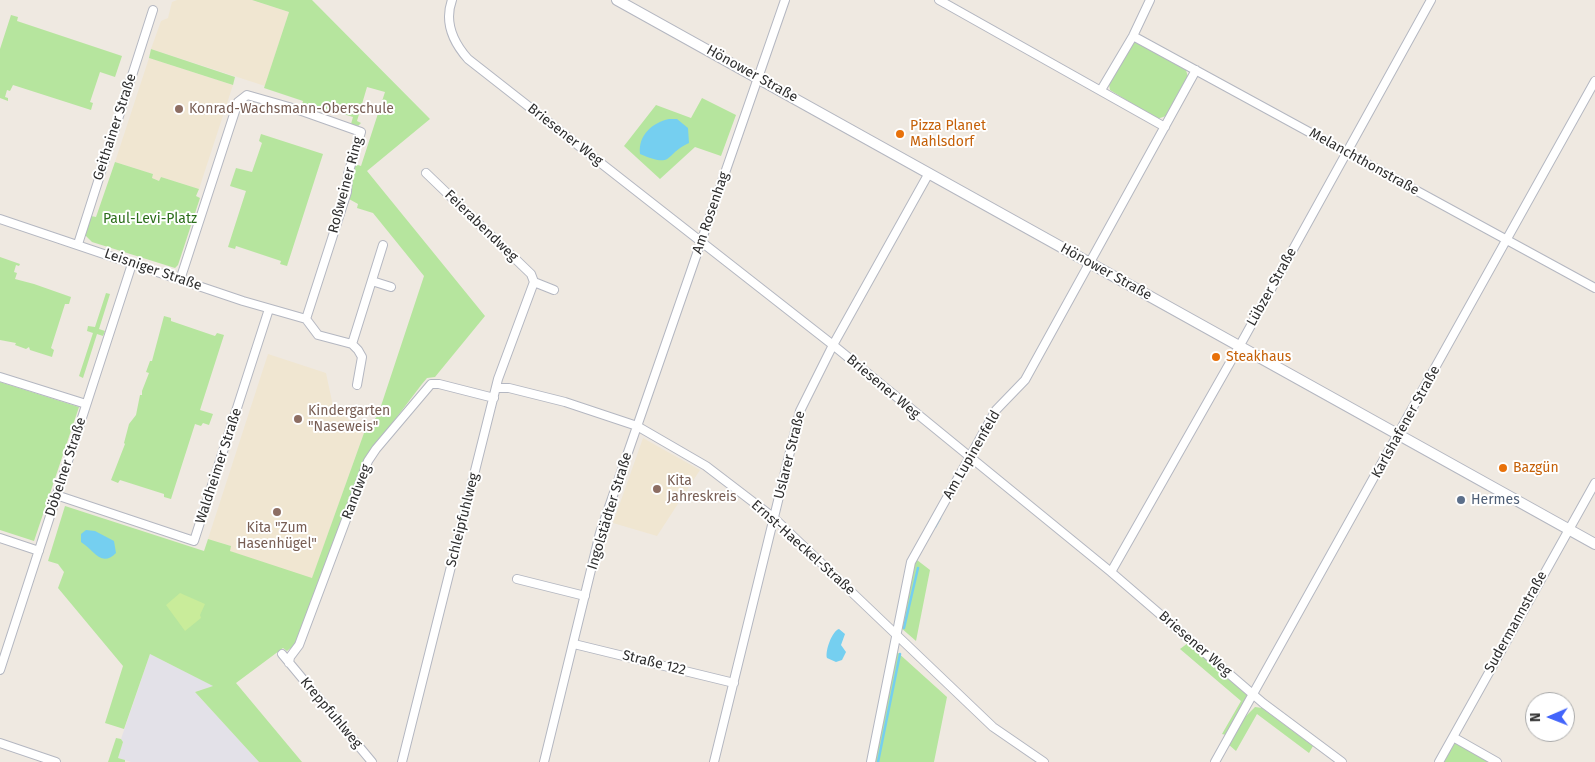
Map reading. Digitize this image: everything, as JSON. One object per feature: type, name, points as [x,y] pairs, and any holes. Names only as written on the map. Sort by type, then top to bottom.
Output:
[{"type":"main road","name":"Hönower Straße","points":[[617,0],[1595,544]]},
{"type":"street","name":"Briesener Weg","points":[[452,0],[450,28],[456,44],[468,59],[833,345],[969,458],[1111,572],[1255,695],[1342,762]]},
{"type":"street","name":"Am Rosenhag","points":[[637,426],[785,0]]},
{"type":"street","points":[[939,0],[1165,127]]},
{"type":"street","points":[[1101,90],[1133,36],[1150,0]]},
{"type":"street","name":"Lübzer Straße","points":[[1111,572],[1239,346],[1430,0]]},
{"type":"street","name":"Geithainer Straße","points":[[78,244],[153,10]]},
{"type":"street","name":"Melanchthonstraße","points":[[1133,36],[1595,288]]},
{"type":"street","name":"Am Lupinenfeld","points":[[871,762],[911,562],[996,410],[1025,380],[1196,70]]},
{"type":"street","name":"Karlshafener Straße","points":[[1216,762],[1595,81]]},
{"type":"street","name":"Roßweiner Ring","points":[[180,280],[238,102],[247,95],[296,109],[361,132],[348,174],[347,192],[306,319]]},
{"type":"street","name":"Feierabendweg","points":[[426,173],[531,274],[534,282]]},
{"type":"street","name":"Uslarer Straße","points":[[714,762],[800,411],[833,345],[929,173]]},
{"type":"street","name":"Leisniger Straße","points":[[0,219],[180,280],[306,319]]},
{"type":"street","points":[[352,344],[383,246]]},
{"type":"street","name":"Döbelner Straße","points":[[0,670],[132,264]]},
{"type":"street","points":[[372,281],[391,286]]},
{"type":"street","points":[[534,282],[554,290]]},
{"type":"street","name":"Schleipfuhlweg","points":[[402,762],[496,388],[510,343],[534,282]]},
{"type":"street","name":"Waldheimer Straße","points":[[56,496],[194,541],[269,309]]},
{"type":"street","points":[[306,319],[318,334],[352,344],[358,350],[362,357],[357,385]]},
{"type":"street","points":[[0,376],[86,404]]},
{"type":"street","name":"Randweg","points":[[289,663],[290,657],[299,646],[368,461],[376,449],[431,384],[439,384],[494,398]]},
{"type":"street","name":"Ernst-Haeckel-Straße","points":[[496,388],[509,388],[566,402],[637,426],[706,466],[774,518],[993,727],[1044,762]]},
{"type":"street","name":"Ingolstädter Straße","points":[[544,762],[600,533],[637,426]]},
{"type":"street","name":"Sudermannstraße","points":[[1439,762],[1595,483]]},
{"type":"street","points":[[0,538],[39,551]]},
{"type":"street","points":[[517,579],[585,596]]},
{"type":"street","name":"Straße 122","points":[[574,644],[734,683]]},
{"type":"street","points":[[282,654],[289,663]]},
{"type":"street","name":"Kreppfuhlweg","points":[[289,663],[372,762]]},
{"type":"street","points":[[1453,737],[1497,762]]},
{"type":"street","points":[[0,743],[56,762]]},
{"type":"shaded area","name":"Konrad-Wachsmann-Oberschule","points":[[177,0],[252,0],[289,12],[265,86],[151,49],[161,21],[168,18],[172,2]]},
{"type":"shaded area","name":"Konrad-Wachsmann-Oberschule","points":[[149,58],[233,85],[199,189],[161,177],[159,181],[152,178],[153,174],[115,162]]},
{"type":"shaded area","points":[[268,354],[326,373],[333,406],[364,433],[312,579],[229,551],[231,546],[208,539]]},
{"type":"shaded area","name":"Kita Jahreskreis","points":[[643,438],[700,470],[657,536],[613,523]]},
{"type":"shaded area","points":[[150,654],[214,686],[195,692],[259,762],[131,762],[118,758],[123,742],[121,739]]},
{"type":"green space","points":[[252,0],[312,0],[430,119],[367,171],[485,316],[435,377],[427,378],[368,455],[297,643],[287,651],[283,648],[236,683],[302,762],[259,762],[195,692],[213,686],[150,654],[124,729],[105,723],[123,666],[58,588],[64,572],[58,564],[48,561],[65,506],[204,551],[208,539],[231,546],[230,551],[312,578],[364,433],[378,415],[424,276],[373,213],[357,208],[358,204],[349,199],[355,164],[361,166],[385,92],[367,87],[357,121],[361,123],[358,126],[351,124],[353,117],[314,105],[312,111],[301,108],[303,101],[264,88],[289,12]]},
{"type":"green space","points":[[11,15],[18,17],[17,21],[122,56],[115,77],[100,72],[90,102],[93,103],[91,110],[13,85],[10,91],[7,90],[5,97],[8,98],[8,101],[0,98],[0,49]]},
{"type":"green space","points":[[1133,43],[1139,43],[1186,70],[1188,77],[1166,116],[1157,119],[1110,90],[1109,84]]},
{"type":"green space","points":[[151,49],[235,77],[233,85],[149,58]]},
{"type":"green space","points":[[702,98],[736,115],[721,156],[695,147],[660,179],[624,146],[656,105],[691,118]]},
{"type":"green space","points":[[261,134],[323,154],[287,266],[280,264],[281,261],[236,246],[235,249],[228,247],[246,191],[230,186],[236,168],[252,172],[262,143],[259,141]]},
{"type":"green space","name":"Paul-Levi-Platz","points":[[115,162],[153,174],[152,178],[159,181],[161,177],[199,189],[196,196],[200,198],[178,265],[175,268],[92,242],[84,234],[91,216],[96,217]]},
{"type":"green space","points":[[0,257],[20,264],[19,266],[16,265],[14,272],[17,273],[15,279],[71,297],[69,304],[65,304],[51,348],[54,350],[52,357],[30,350],[29,347],[26,349],[15,345],[16,343],[0,340]]},
{"type":"green space","points":[[106,293],[110,294],[99,329],[105,331],[103,336],[97,334],[83,378],[79,376],[93,333],[87,331],[88,326],[95,327]]},
{"type":"green space","points":[[164,316],[171,318],[171,321],[215,336],[217,333],[224,335],[200,410],[213,414],[209,425],[203,423],[201,426],[195,424],[171,499],[164,497],[164,494],[120,480],[118,483],[111,480],[125,444],[129,424],[136,415],[140,395],[142,395],[149,373],[146,372],[150,361],[152,361]]},
{"type":"green space","points":[[0,382],[79,407],[34,541],[0,530]]},
{"type":"green space","points":[[914,560],[917,560],[930,570],[916,641],[900,627]]},
{"type":"green space","points":[[180,593],[205,604],[200,615],[201,618],[185,631],[166,605]]},
{"type":"green space","points":[[1188,643],[1247,695],[1247,700],[1226,735],[1222,734],[1241,701],[1180,649]]},
{"type":"green space","points":[[896,651],[947,697],[934,762],[874,762]]},
{"type":"green space","points":[[1255,707],[1262,708],[1313,746],[1309,753],[1257,714],[1236,751],[1228,744],[1241,721]]},
{"type":"green space","points":[[116,738],[121,739],[123,742],[118,758],[125,760],[125,762],[108,762]]},
{"type":"green space","points":[[1455,743],[1457,743],[1492,762],[1443,762]]},
{"type":"water","points":[[669,119],[677,119],[688,128],[689,143],[664,160],[640,154],[641,141],[647,131],[657,123]]},
{"type":"water","points":[[86,530],[95,531],[114,541],[116,553],[106,559],[98,556],[81,542],[81,534]]},
{"type":"water","points":[[839,629],[845,634],[841,645],[846,652],[842,660],[836,662],[827,658],[827,655],[832,637]]},
{"type":"waterway","points":[[935,527],[940,518]]},
{"type":"waterway","points":[[904,628],[918,568]]},
{"type":"waterway","points":[[878,762],[900,654]]},
{"type":"place","name":"Konrad-Wachsmann-Oberschule","points":[[179,109]]},
{"type":"place","name":"Pizza Planet Mahlsdorf","points":[[900,134]]},
{"type":"place","name":"Steakhaus","points":[[1216,357]]},
{"type":"place","name":"Kindergarten \"Naseweis\"","points":[[298,419]]},
{"type":"place","name":"Bazgün","points":[[1503,468]]},
{"type":"place","name":"Kita Jahreskreis","points":[[657,489]]},
{"type":"place","name":"Hermes","points":[[1461,500]]},
{"type":"place","name":"Kita \"Zum Hasenhügel\"","points":[[277,512]]}]
